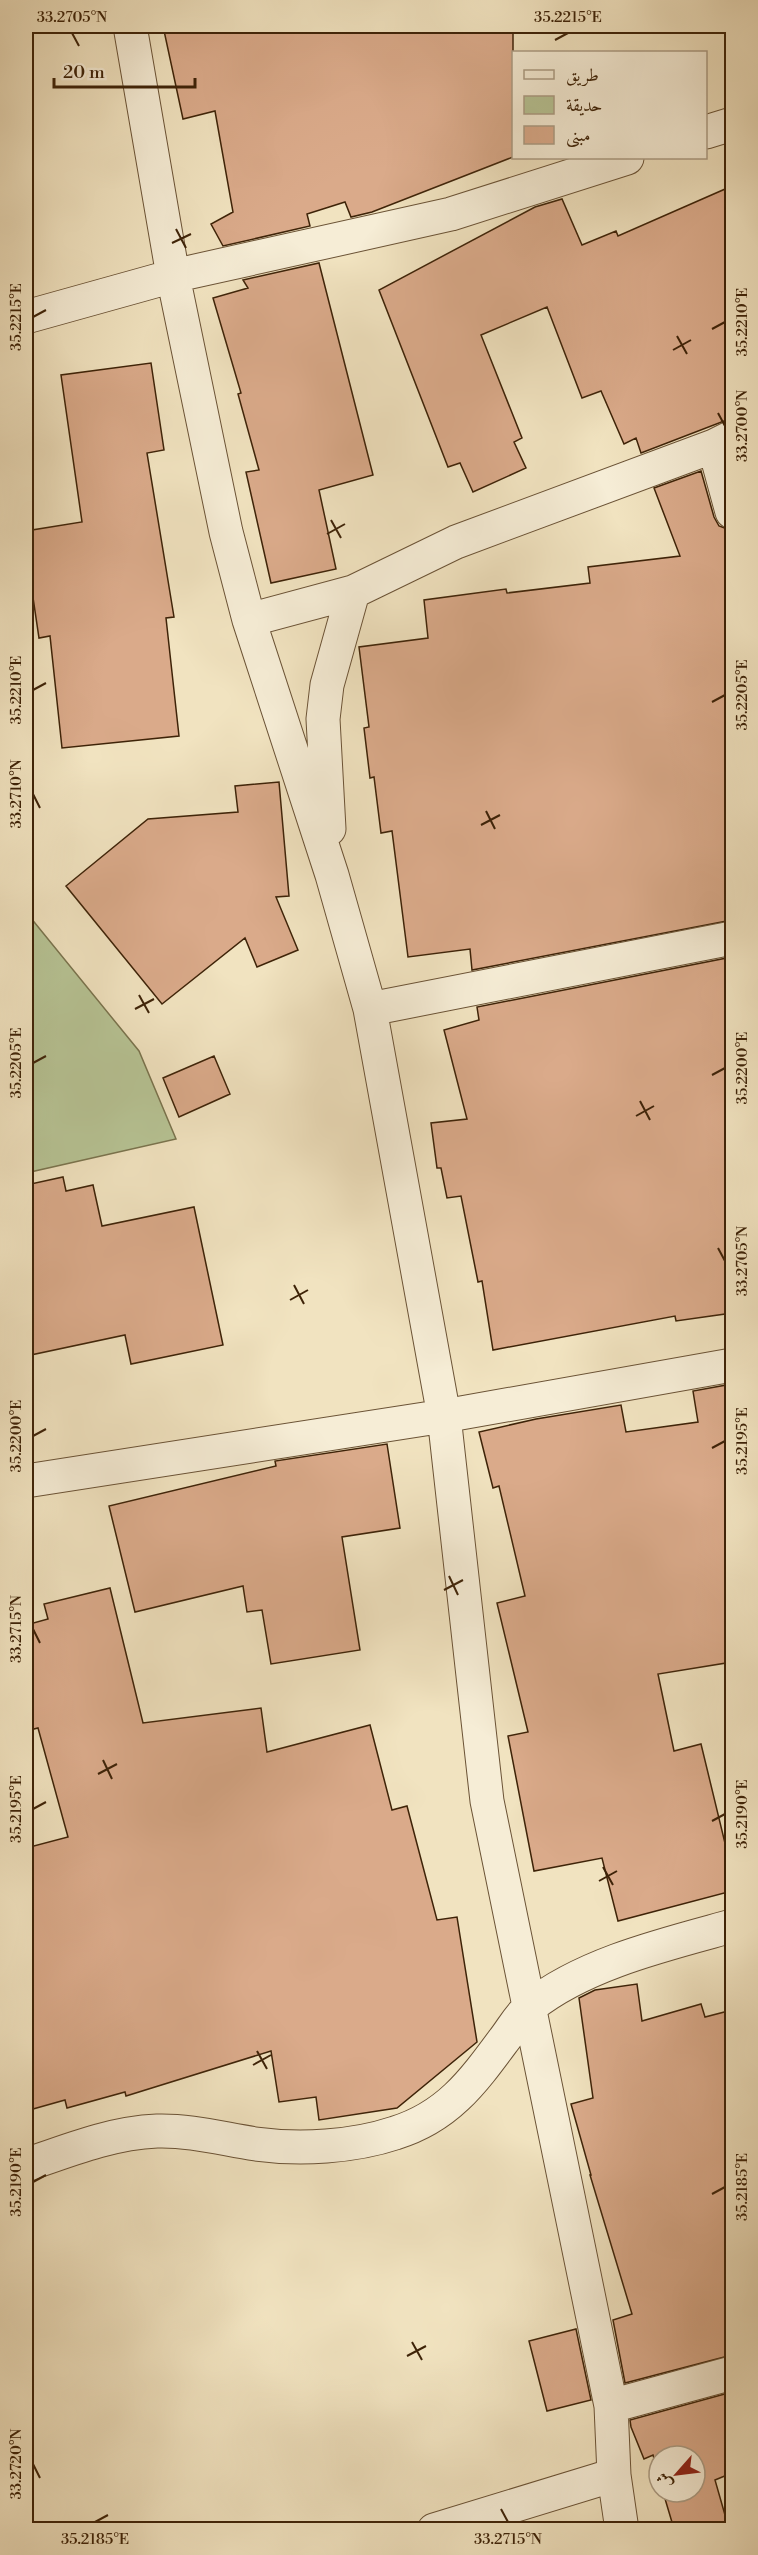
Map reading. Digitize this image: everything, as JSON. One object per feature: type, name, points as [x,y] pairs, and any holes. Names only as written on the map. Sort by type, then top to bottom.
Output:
[{"type":"street","points":[[130,26],[173,276],[226,532],[249,620],[332,875],[370,1009],[444,1416],[487,1801],[611,2406],[614,2475],[622,2529]]},
{"type":"street","points":[[707,131],[732,124]]},
{"type":"street","points":[[26,317],[173,276],[451,214],[624,159]]},
{"type":"street","points":[[249,620],[353,592],[456,542],[723,442],[732,512]]},
{"type":"street","points":[[332,875],[323,719],[327,685],[353,592]]},
{"type":"street","points":[[370,1009],[732,938]]},
{"type":"street","points":[[26,1481],[444,1416],[732,1365]]},
{"type":"street","points":[[26,2164],[107,2137],[158,2131],[202,2134],[258,2144],[307,2146],[356,2142],[395,2133],[426,2121],[446,2108],[469,2087],[529,2007],[590,1972],[732,1926]]},
{"type":"street","points":[[611,2406],[732,2373]]},
{"type":"street","points":[[434,2529],[614,2475]]},
{"type":"green space","points":[[26,912],[139,1051],[176,1139],[26,1173]]},
{"type":"building","points":[[163,26],[513,26],[512,157],[372,212],[351,217],[345,202],[307,214],[310,226],[223,246],[211,224],[233,212],[215,111],[183,119]]},
{"type":"building","points":[[732,186],[732,418],[641,453],[636,438],[624,444],[601,391],[582,398],[547,307],[481,335],[522,438],[514,442],[526,468],[473,492],[460,463],[448,467],[379,290],[535,207],[562,199],[582,245],[616,231],[618,236]]},
{"type":"building","points":[[319,263],[373,475],[319,490],[336,569],[271,583],[246,472],[259,470],[238,394],[241,393],[213,298],[248,288],[243,280]]},
{"type":"building","points":[[151,363],[164,450],[147,453],[174,617],[166,618],[179,736],[62,748],[50,636],[39,638],[26,550],[26,531],[82,522],[61,375]]},
{"type":"building","points":[[701,471],[714,517],[719,526],[730,530],[732,537],[732,920],[472,970],[470,949],[408,957],[392,831],[381,833],[374,777],[370,778],[364,728],[369,727],[359,647],[428,638],[424,600],[506,589],[507,593],[590,583],[588,567],[680,556],[654,488]]},
{"type":"building","points":[[279,782],[289,896],[276,897],[298,950],[257,967],[245,938],[162,1004],[66,886],[148,819],[238,812],[235,786]]},
{"type":"building","points":[[732,957],[732,1313],[676,1321],[675,1316],[493,1350],[482,1281],[478,1282],[461,1196],[447,1198],[441,1168],[437,1168],[431,1123],[467,1119],[444,1030],[479,1020],[477,1007]]},
{"type":"building","points":[[214,1056],[230,1094],[179,1117],[163,1078]]},
{"type":"building","points":[[63,1177],[66,1191],[93,1185],[102,1226],[194,1207],[223,1345],[131,1364],[125,1335],[26,1356],[26,1185]]},
{"type":"building","points":[[732,1384],[732,1662],[658,1674],[674,1751],[701,1744],[732,1872],[732,1891],[618,1921],[602,1858],[534,1871],[508,1736],[528,1732],[497,1603],[525,1596],[499,1486],[493,1488],[479,1432],[536,1419],[621,1405],[626,1432],[698,1422],[693,1391]]},
{"type":"building","points":[[387,1444],[400,1528],[342,1537],[360,1650],[271,1664],[262,1610],[247,1612],[243,1586],[135,1612],[109,1506],[276,1466],[275,1461]]},
{"type":"building","points":[[110,1588],[143,1723],[261,1708],[267,1752],[370,1725],[392,1810],[407,1806],[437,1920],[457,1917],[477,2042],[397,2108],[319,2120],[316,2097],[279,2102],[271,2051],[126,2096],[125,2092],[67,2108],[65,2100],[26,2111],[26,1848],[68,1837],[38,1728],[26,1731],[26,1625],[48,1619],[44,1604]]},
{"type":"building","points":[[637,1984],[642,2021],[701,2004],[705,2017],[732,2010],[732,2355],[625,2383],[613,2320],[632,2314],[571,2104],[593,2098],[579,1998],[595,1990]]},
{"type":"building","points":[[576,2329],[591,2400],[547,2411],[529,2341]]},
{"type":"building","points":[[732,2392],[732,2473],[715,2480],[729,2529],[674,2529],[667,2504],[707,2504],[707,2444],[647,2444],[647,2458],[644,2459],[630,2420]]}]
